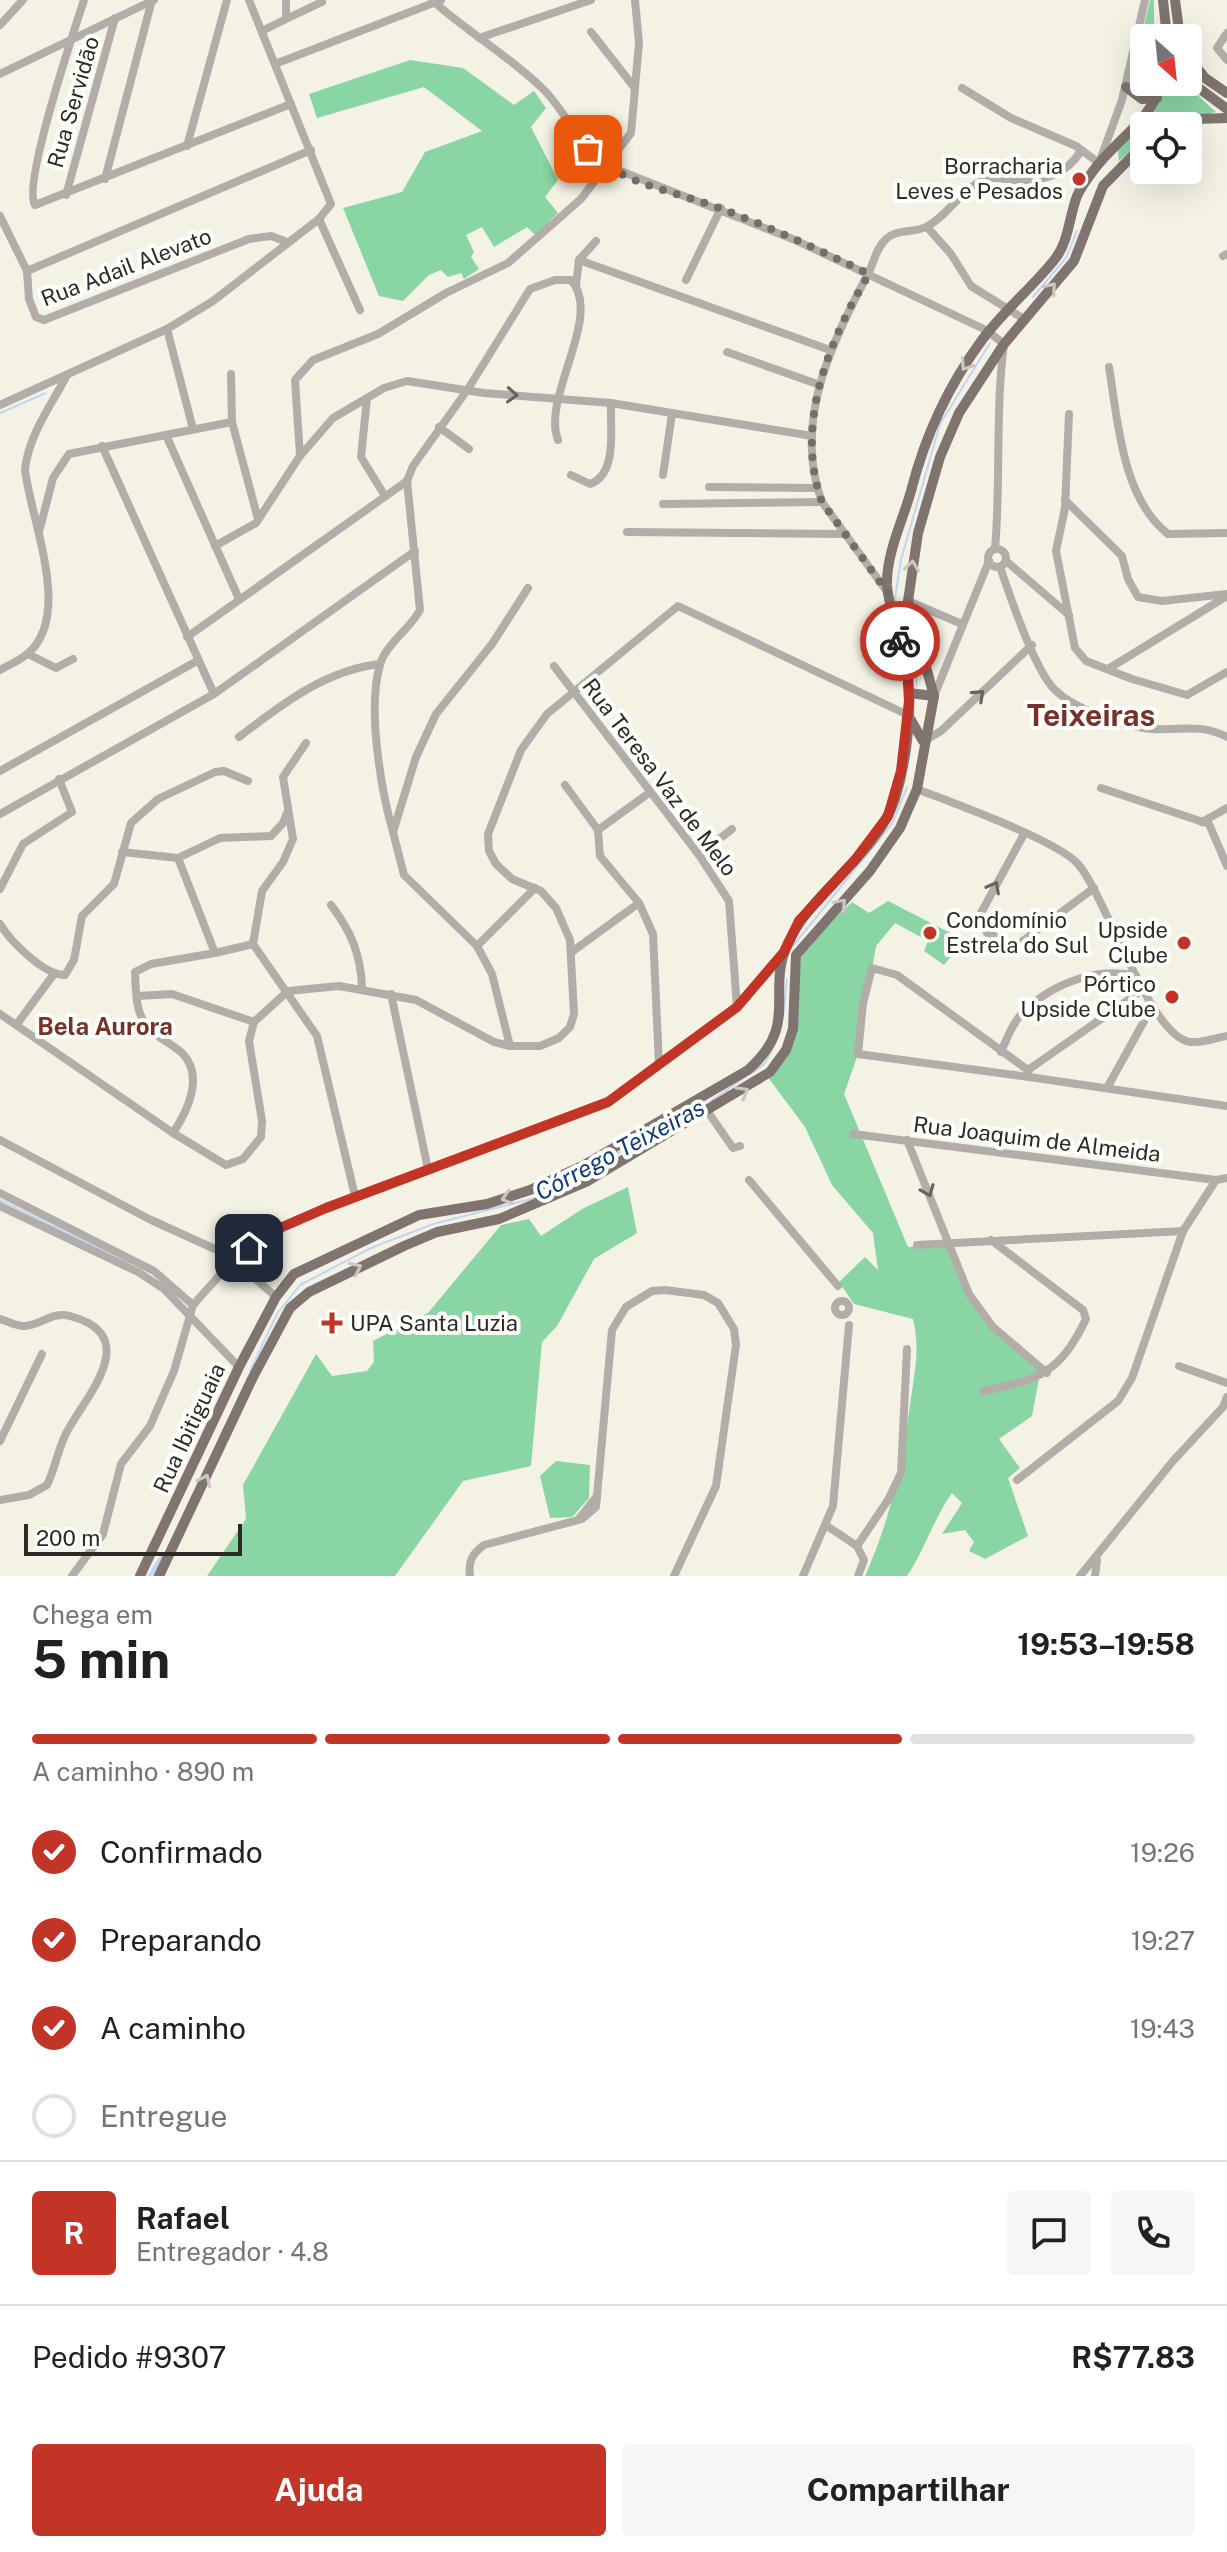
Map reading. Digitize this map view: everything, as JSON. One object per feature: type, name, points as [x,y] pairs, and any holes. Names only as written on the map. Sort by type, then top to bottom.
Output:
[{"type":"main road","points":[[1163,0],[1166,24]]},
{"type":"main road","points":[[1175,0],[1178,24]]},
{"type":"main road","points":[[1202,74],[1227,93]]},
{"type":"main road","points":[[1126,87],[1142,99],[1157,98]]},
{"type":"main road","points":[[1202,90],[1227,109]]},
{"type":"main road","points":[[283,1303],[294,1274],[364,1238],[435,1210],[508,1198],[584,1165],[748,1070],[768,1051],[778,1032],[780,968],[784,952],[799,921],[855,860],[888,816],[901,771],[908,715],[907,666],[887,584],[891,559],[933,421],[989,332],[1056,257],[1064,243],[1076,198],[1099,163],[1134,131],[1157,98]]},
{"type":"main road","points":[[1202,119],[1227,118]]},
{"type":"main road","points":[[1090,218],[1094,194],[1114,166],[1113,151]]},
{"type":"main road","points":[[283,1303],[415,1241],[454,1227],[499,1219],[586,1182],[760,1081],[786,1050],[793,1029],[796,960],[878,860],[900,828],[917,789],[923,741],[934,696],[908,601],[918,533],[951,429],[1004,344],[1074,261],[1103,186],[1130,158]]},
{"type":"main road","points":[[909,693],[934,696]]},
{"type":"main road","points":[[908,715],[923,741]]},
{"type":"main road","points":[[901,771],[912,788],[917,789]]},
{"type":"main road","name":"Rua Ibitiguaia","points":[[140,1576],[239,1367],[283,1303]]},
{"type":"main road","name":"Rua Ibitiguaia","points":[[159,1576],[252,1379],[283,1303]]},
{"type":"street","points":[[0,25],[23,0]]},
{"type":"street","points":[[84,0],[31,185],[30,197],[39,206],[291,104]]},
{"type":"street","points":[[0,74],[153,0]]},
{"type":"street","points":[[105,179],[153,0]]},
{"type":"street","points":[[187,146],[227,0]]},
{"type":"street","points":[[0,405],[167,329],[213,301],[319,219],[331,204],[249,0]]},
{"type":"street","points":[[286,0],[286,19]]},
{"type":"street","points":[[479,38],[591,0]]},
{"type":"street","points":[[300,456],[294,387],[304,368],[313,360],[395,326],[446,293],[508,263],[581,199],[608,166],[631,133],[639,18],[635,0]]},
{"type":"street","points":[[962,88],[1011,118],[1081,151],[1099,163],[1126,87],[1145,0]]},
{"type":"street","points":[[275,64],[436,1],[543,89],[562,109],[588,149],[608,166],[721,208],[869,274],[989,332],[1004,344],[998,387],[1000,468],[995,549],[934,696]]},
{"type":"street","points":[[262,31],[322,2]]},
{"type":"street","name":"Rua Servidão","points":[[66,195],[115,18]]},
{"type":"street","points":[[591,32],[634,87]]},
{"type":"street","points":[[1227,33],[1217,48],[1227,60]]},
{"type":"street","points":[[1110,138],[1113,151]]},
{"type":"street","points":[[27,271],[311,150]]},
{"type":"street","points":[[890,596],[822,502],[817,488],[812,416],[830,350],[869,274],[878,249],[889,236],[927,227],[973,186],[990,178],[1044,179],[1064,171],[1081,151]]},
{"type":"street","points":[[686,280],[721,208]]},
{"type":"street","name":"Rua Adail Alevato","points":[[0,216],[27,271],[30,305],[36,317],[48,320],[249,239],[271,236],[287,242]]},
{"type":"street","points":[[319,219],[360,310]]},
{"type":"street","points":[[927,227],[951,254],[971,286],[1024,319]]},
{"type":"street","points":[[558,440],[553,419],[556,396],[576,347],[579,298],[573,283],[579,260],[596,241]]},
{"type":"street","points":[[579,260],[626,280],[830,350]]},
{"type":"street","points":[[187,637],[407,481],[530,289],[555,280],[573,283]]},
{"type":"street","points":[[167,329],[193,429]]},
{"type":"street","points":[[727,352],[820,385]]},
{"type":"street","points":[[1109,367],[1126,457],[1148,516],[1168,534],[1227,533]]},
{"type":"street","points":[[231,374],[232,422],[258,519]]},
{"type":"street","points":[[0,670],[28,654],[42,633],[49,605],[27,490],[27,453],[67,376]]},
{"type":"street","points":[[215,546],[247,531],[300,456],[333,418],[367,398],[407,381],[611,403],[812,436]]},
{"type":"street","points":[[367,398],[361,457],[385,496]]},
{"type":"street","points":[[571,475],[590,484],[600,480],[608,470],[611,403]]},
{"type":"street","points":[[663,475],[672,414]]},
{"type":"street","points":[[1069,414],[1064,500],[1056,551],[1075,648],[1086,661],[1187,695],[1227,672]]},
{"type":"street","points":[[38,536],[53,478],[63,461],[77,451],[232,422]]},
{"type":"street","points":[[439,427],[469,449]]},
{"type":"street","points":[[166,435],[239,599]]},
{"type":"street","points":[[102,446],[214,694]]},
{"type":"street","points":[[407,481],[420,610],[382,660],[378,779],[404,875],[477,946],[500,998],[510,1046]]},
{"type":"street","points":[[709,487],[817,488]]},
{"type":"street","points":[[1064,500],[1122,556],[1128,579],[1138,597],[1162,601],[1227,595]]},
{"type":"street","points":[[663,504],[822,502]]},
{"type":"street","points":[[627,532],[846,534]]},
{"type":"street","points":[[995,549],[1005,553],[1003,564],[1032,645],[1049,681],[1074,703],[1144,728],[1199,726],[1227,737]]},
{"type":"street","points":[[0,814],[214,694],[415,551]]},
{"type":"street","points":[[989,561],[1003,564],[1069,615]]},
{"type":"street","points":[[393,832],[416,757],[431,724],[492,644],[528,588]]},
{"type":"street","points":[[1108,669],[1227,595]]},
{"type":"street","points":[[908,601],[962,624]]},
{"type":"street","points":[[0,1014],[173,1133],[221,1164],[232,1164],[253,1151],[261,1137],[262,1121],[250,1059],[249,1041],[254,1022],[288,991],[320,986],[362,988],[416,1000],[494,1042],[510,1046],[540,1046],[559,1038],[570,1027],[574,1014],[573,951],[556,908],[535,888],[503,873],[489,851],[488,834],[521,750],[547,714],[678,606],[908,715]]},
{"type":"street","points":[[923,741],[941,731],[1032,645]]},
{"type":"street","points":[[28,654],[56,668],[73,659]]},
{"type":"street","points":[[239,737],[301,691],[340,673],[382,660]]},
{"type":"street","points":[[0,771],[197,661]]},
{"type":"street","name":"Rua Teresa Vaz de Melo","points":[[554,666],[699,855],[729,901],[737,1007]]},
{"type":"street","points":[[306,743],[283,777],[293,839],[283,862],[262,891],[253,944],[317,1036],[355,1196]]},
{"type":"street","points":[[0,924],[14,942],[54,974],[65,975],[72,967],[82,916],[114,884],[131,823],[158,799],[215,772],[224,771],[248,781]]},
{"type":"street","points":[[0,889],[23,844],[72,812],[59,779]]},
{"type":"street","points":[[565,785],[598,830],[600,856],[639,903],[653,934],[659,1064]]},
{"type":"street","points":[[1101,788],[1209,824],[1227,866]]},
{"type":"street","points":[[917,789],[1068,854],[1094,888],[1153,1005],[1180,1038],[1191,1042],[1227,1036]]},
{"type":"street","points":[[598,830],[649,793]]},
{"type":"street","points":[[1202,822],[1227,808]]},
{"type":"street","points":[[122,852],[178,858],[220,838],[271,836],[283,823],[287,811]]},
{"type":"street","points":[[699,855],[732,829]]},
{"type":"street","points":[[1024,834],[981,913],[982,925],[995,939],[1016,946],[1094,888]]},
{"type":"street","points":[[178,858],[215,953]]},
{"type":"street","points":[[477,946],[535,888]]},
{"type":"street","points":[[573,951],[639,903]]},
{"type":"street","points":[[331,905],[346,925],[359,955],[362,988]]},
{"type":"street","points":[[173,1133],[192,1101],[188,1064],[182,1053],[148,1028],[137,996],[135,972],[139,967],[253,944]]},
{"type":"street","points":[[72,1576],[103,1534],[121,1464],[147,1432],[156,1413],[174,1371],[191,1309],[234,1259],[286,1226],[355,1196],[591,1110],[623,1092],[737,1007],[784,952],[796,960],[762,978]]},
{"type":"street","points":[[1029,1074],[897,975],[872,968],[863,1003],[858,1054],[1029,1074],[1227,1106]]},
{"type":"street","points":[[1001,1052],[1010,1031],[1026,1009],[1079,978],[1116,971],[1136,976]]},
{"type":"street","points":[[9,1023],[54,974]]},
{"type":"street","points":[[1029,1074],[1144,989]]},
{"type":"street","points":[[137,996],[172,994],[254,1022]]},
{"type":"street","points":[[391,994],[428,1169]]},
{"type":"street","points":[[1107,1088],[1153,1005]]},
{"type":"street","points":[[708,1112],[733,1148],[740,1146]]},
{"type":"street","name":"Rua Joaquim de Almeida","points":[[853,1134],[1216,1180],[1227,1178]]},
{"type":"street","points":[[0,1140],[149,1219],[234,1259],[283,1303]]},
{"type":"street","points":[[907,1140],[969,1294],[993,1327],[1047,1373]]},
{"type":"street","points":[[749,1180],[838,1286],[849,1305],[833,1506],[803,1576]]},
{"type":"street","points":[[1017,1480],[1118,1401],[1132,1378],[1183,1231],[1216,1180]]},
{"type":"street","points":[[0,1193],[154,1271],[191,1309],[239,1367]]},
{"type":"street","points":[[0,1206],[138,1272],[191,1309]]},
{"type":"street","points":[[917,1245],[1183,1231]]},
{"type":"street","points":[[983,1391],[1027,1382],[1047,1373],[1063,1359],[1086,1319],[1083,1310],[990,1240]]},
{"type":"street","points":[[838,1286],[837,1310],[849,1325]]},
{"type":"street","points":[[470,1576],[468,1564],[474,1553],[484,1545],[578,1520],[596,1507],[607,1351],[612,1330],[626,1307],[652,1291],[694,1293],[718,1303],[728,1314],[736,1345],[716,1486],[674,1576]]},
{"type":"street","points":[[837,1310],[842,1301],[849,1305]]},
{"type":"street","points":[[0,1319],[24,1326],[60,1314],[74,1317],[91,1326],[104,1340],[107,1355],[103,1374],[67,1430],[47,1485],[29,1495],[0,1500]]},
{"type":"street","points":[[857,1546],[888,1500],[901,1473],[907,1349]]},
{"type":"street","points":[[0,1441],[42,1354]]},
{"type":"street","points":[[1179,1366],[1227,1383]]},
{"type":"street","points":[[1080,1576],[1097,1559],[1173,1461],[1223,1407],[1227,1397]]},
{"type":"street","points":[[827,1526],[857,1546],[864,1560],[858,1576]]},
{"type":"street","points":[[1095,1576],[1097,1559]]},
{"type":"green space","points":[[1150,0],[1154,0],[1154,24],[1144,24]]},
{"type":"green space","points":[[410,60],[463,68],[514,105],[534,91],[546,108],[531,127],[558,180],[545,197],[558,213],[535,235],[527,227],[494,247],[482,227],[466,235],[474,252],[471,257],[479,269],[464,279],[461,273],[448,277],[441,270],[429,275],[403,301],[379,296],[343,208],[402,192],[425,152],[482,131],[424,87],[317,118],[309,94]]},
{"type":"green space","points":[[1159,96],[1198,96],[1216,112],[1202,115],[1202,112],[1152,112]]},
{"type":"green space","points":[[1130,137],[1130,151],[1119,161],[1118,150]]},
{"type":"green space","points":[[888,901],[964,940],[944,965],[924,951],[928,941],[895,923],[876,946],[858,1054],[844,1094],[908,1247],[949,1243],[959,1271],[993,1327],[1041,1368],[1032,1416],[999,1439],[1020,1468],[1008,1478],[1028,1536],[985,1559],[969,1551],[974,1542],[965,1530],[942,1534],[962,1503],[952,1493],[907,1576],[865,1576],[882,1533],[900,1467],[915,1369],[915,1329],[913,1319],[854,1304],[839,1282],[865,1257],[878,1270],[873,1233],[832,1185],[805,1127],[767,1076],[794,1035],[802,948],[852,902],[869,913]]},
{"type":"green space","points":[[628,1187],[637,1233],[594,1259],[557,1326],[542,1342],[531,1466],[463,1481],[395,1576],[207,1576],[246,1519],[243,1485],[316,1354],[332,1376],[367,1371],[374,1362],[373,1341],[428,1313],[501,1225],[529,1219],[541,1236],[582,1209]]},
{"type":"green space","points":[[556,1461],[590,1465],[589,1498],[572,1517],[550,1518],[540,1476]]},
{"type":"waterway","name":"Córrego Teixeiras","points":[[1033,297],[1066,258],[1077,231]]},
{"type":"waterway","name":"Córrego Teixeiras","points":[[917,686],[912,654],[895,598],[901,560],[940,424],[990,343]]},
{"type":"waterway","points":[[0,413],[46,393]]},
{"type":"waterway","name":"Córrego Teixeiras","points":[[793,946],[893,822],[907,787]]},
{"type":"waterway","name":"Córrego Teixeiras","points":[[783,1017],[787,979]]},
{"type":"waterway","name":"Córrego Teixeiras","points":[[754,1072],[765,1063],[772,1050]]},
{"type":"waterway","name":"Córrego Teixeiras","points":[[711,1101],[745,1077]]},
{"type":"waterway","name":"Córrego Teixeiras","points":[[250,1371],[277,1314],[300,1285],[371,1248],[433,1224],[535,1198],[706,1105]]},
{"type":"waterway","points":[[0,1200],[128,1263]]},
{"type":"waterway","points":[[152,1576],[164,1557]]},
{"type":"way so far","points":[[588,149],[608,166],[670,192],[721,208],[869,274],[830,350],[812,416],[812,436],[817,488],[822,502],[890,596],[900,641]]},
{"type":"place","name":"Borracharia Leves e Pesados","points":[[1079,179]]},
{"type":"place","name":"Condomínio Estrela do Sul","points":[[930,933]]},
{"type":"place","name":"Upside Clube","points":[[1184,943]]},
{"type":"place","name":"Pórtico Upside Clube","points":[[1172,997]]},
{"type":"place","name":"UPA Santa Luzia","points":[[332,1323]]},
{"type":"district","name":"Teixeiras","points":[[1091,716]]},
{"type":"district","name":"Bela Aurora","points":[[105,1027]]},
{"type":"route","points":[[249,1248],[296,1220],[608,1102],[737,1007],[762,978],[765,970],[784,952],[799,921],[855,860],[888,816],[901,771],[909,701],[907,666],[900,641]]}]
